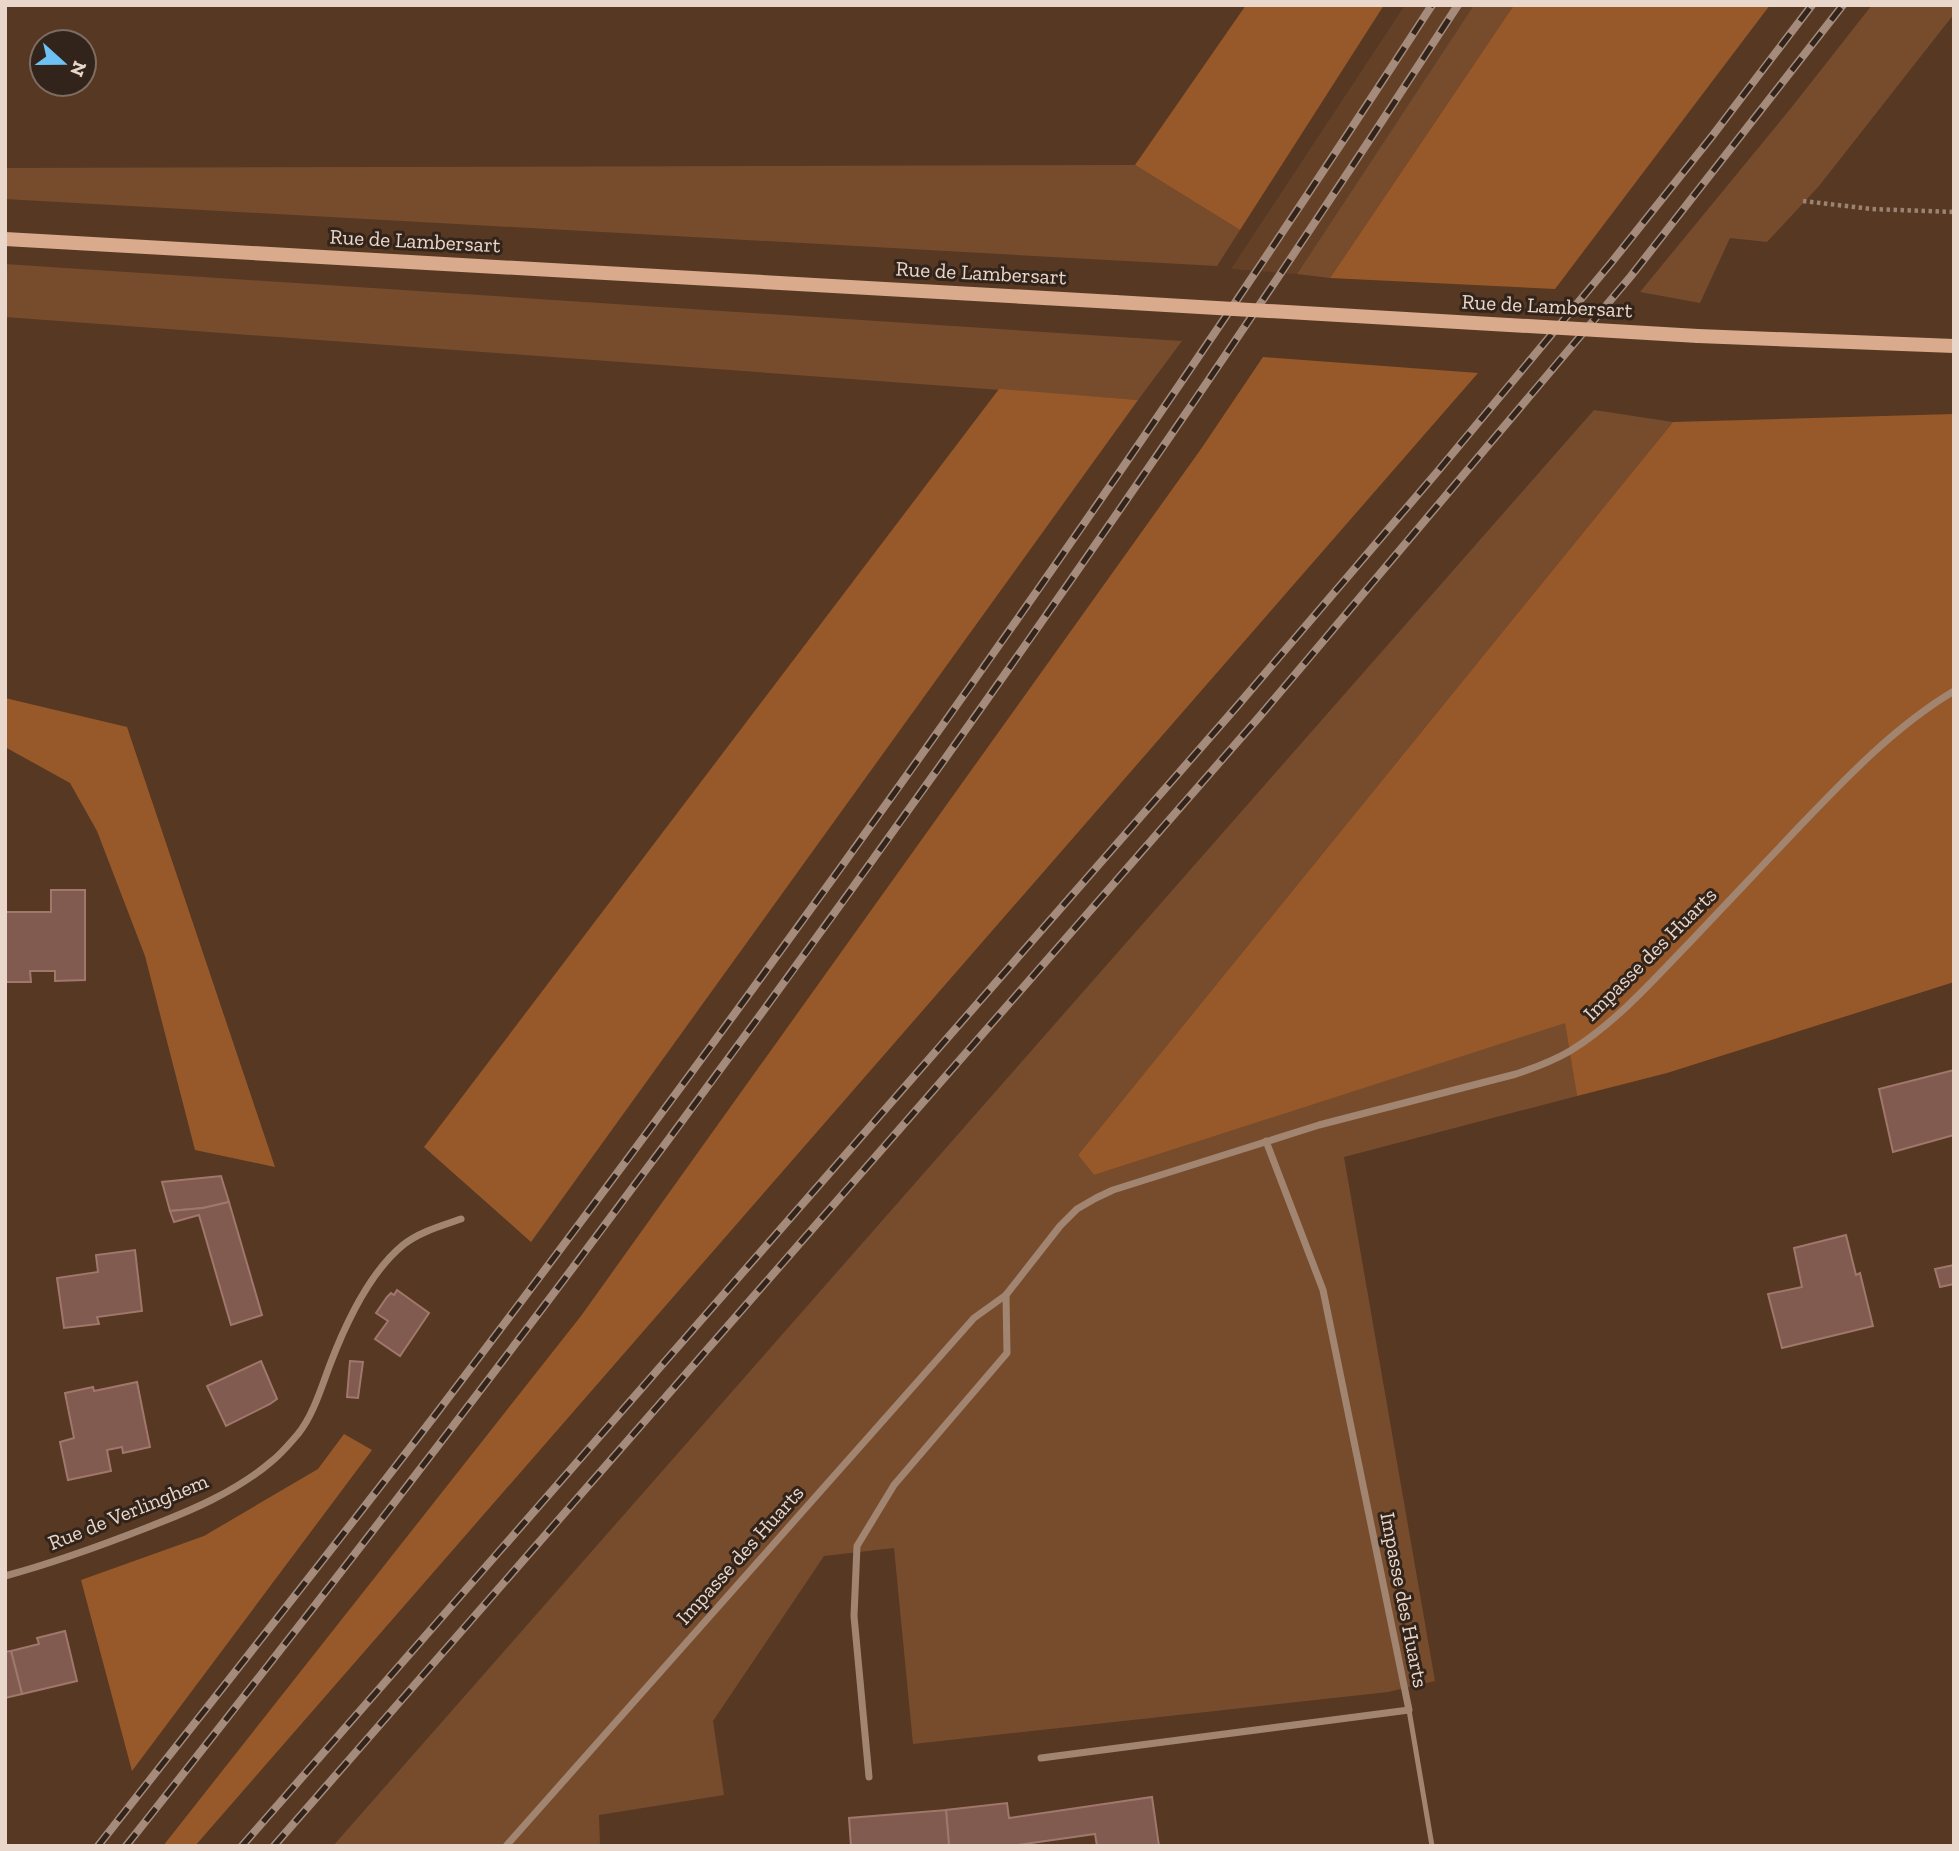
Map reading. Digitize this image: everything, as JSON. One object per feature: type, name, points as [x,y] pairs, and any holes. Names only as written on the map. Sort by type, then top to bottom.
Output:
[{"type":"main road","name":"Rue de Lambersart","points":[[5,239],[1698,336],[1954,346]]},
{"type":"street","name":"Impasse des Huarts","points":[[506,1846],[974,1318],[1006,1295],[1060,1226],[1077,1209],[1113,1191],[1266,1141],[1516,1074],[1569,1051],[1608,1023],[1654,980],[1852,773],[1922,712],[1954,691]]},
{"type":"street","name":"Impasse des Huarts","points":[[1041,1758],[1409,1710],[1323,1290],[1266,1141]]},
{"type":"street","name":"Rue de Verlinghem","points":[[5,1576],[120,1539],[198,1506],[235,1487],[273,1461],[300,1431],[358,1303],[381,1266],[404,1244],[433,1228],[461,1219]]},
{"type":"street","points":[[869,1777],[854,1616],[857,1546],[894,1485],[1007,1353],[1006,1295]]},
{"type":"lane","points":[[1409,1710],[1432,1846]]},
{"type":"path","points":[[1803,201],[1872,209],[1954,212]]},
{"type":"shaded area","points":[[1246,5],[1384,5],[1240,230],[1135,165]]},
{"type":"shaded area","points":[[1405,5],[1474,5],[1297,274],[1231,269]]},
{"type":"shaded area","points":[[1474,5],[1514,5],[1330,278],[1297,274]]},
{"type":"shaded area","points":[[1514,5],[1770,5],[1555,289],[1330,278]]},
{"type":"shaded area","points":[[1872,5],[1954,5],[1954,14],[1819,186],[1767,242],[1730,238],[1700,303],[1640,292],[1791,108]]},
{"type":"shaded area","points":[[1135,165],[1240,230],[1217,266],[5,199],[5,168]]},
{"type":"shaded area","points":[[5,264],[1182,341],[1138,400],[5,317]]},
{"type":"shaded area","points":[[1263,357],[1478,373],[195,1846],[163,1846],[581,1316],[1201,449]]},
{"type":"shaded area","points":[[999,389],[1138,400],[531,1242],[424,1147]]},
{"type":"shaded area","points":[[1594,410],[1673,422],[1078,1155],[1094,1175],[1565,1022],[1577,1096],[1344,1157],[1435,1681],[1388,1692],[913,1744],[894,1548],[824,1556],[713,1721],[724,1795],[599,1815],[600,1846],[333,1846]]},
{"type":"shaded area","points":[[1954,414],[1954,982],[1667,1073],[1577,1096],[1565,1023],[1094,1175],[1078,1155],[1673,422]]},
{"type":"shaded area","points":[[5,698],[127,727],[275,1167],[195,1150],[145,956],[97,831],[70,783],[5,747]]},
{"type":"shaded area","points":[[344,1434],[372,1450],[132,1771],[81,1580],[204,1536],[318,1469]]},
{"type":"building","points":[[51,890],[85,890],[85,980],[55,981],[55,971],[30,971],[31,982],[5,982],[5,912],[51,912]]},
{"type":"building","points":[[1954,1070],[1954,1135],[1893,1152],[1879,1089]]},
{"type":"building","points":[[221,1176],[229,1202],[170,1211],[162,1182]]},
{"type":"building","points":[[229,1202],[262,1315],[231,1325],[199,1215],[174,1222],[170,1211]]},
{"type":"building","points":[[1846,1235],[1856,1275],[1860,1273],[1873,1326],[1782,1348],[1768,1294],[1802,1287],[1794,1248]]},
{"type":"building","points":[[135,1250],[142,1311],[97,1317],[99,1324],[64,1328],[57,1278],[98,1272],[96,1255]]},
{"type":"building","points":[[1954,1265],[1954,1284],[1940,1287],[1935,1269]]},
{"type":"building","points":[[397,1290],[429,1313],[400,1356],[375,1339],[388,1321],[376,1313],[387,1297],[391,1293],[394,1295]]},
{"type":"building","points":[[261,1361],[277,1399],[226,1426],[207,1386]]},
{"type":"building","points":[[350,1361],[363,1362],[358,1398],[347,1397]]},
{"type":"building","points":[[137,1382],[150,1447],[123,1453],[122,1447],[107,1450],[111,1471],[68,1480],[60,1442],[74,1438],[65,1393],[93,1387],[94,1391]]},
{"type":"building","points":[[65,1631],[77,1681],[22,1694],[11,1651],[39,1644],[37,1638]]},
{"type":"building","points":[[11,1651],[22,1694],[5,1698],[5,1652]]},
{"type":"building","points":[[1152,1797],[1159,1846],[1097,1846],[1095,1834],[1010,1846],[949,1846],[946,1810],[1007,1803],[1009,1818]]},
{"type":"building","points":[[946,1810],[949,1846],[851,1846],[849,1818]]},
{"type":"railway","points":[[98,1846],[436,1414],[822,894],[1193,365],[1432,5]]},
{"type":"railway","points":[[126,1846],[475,1398],[814,942],[1142,478],[1458,5]]},
{"type":"railway","points":[[242,1846],[1239,704],[1438,471],[1611,263],[1812,5]]},
{"type":"railway","points":[[274,1846],[1260,716],[1631,276],[1843,5]]}]
